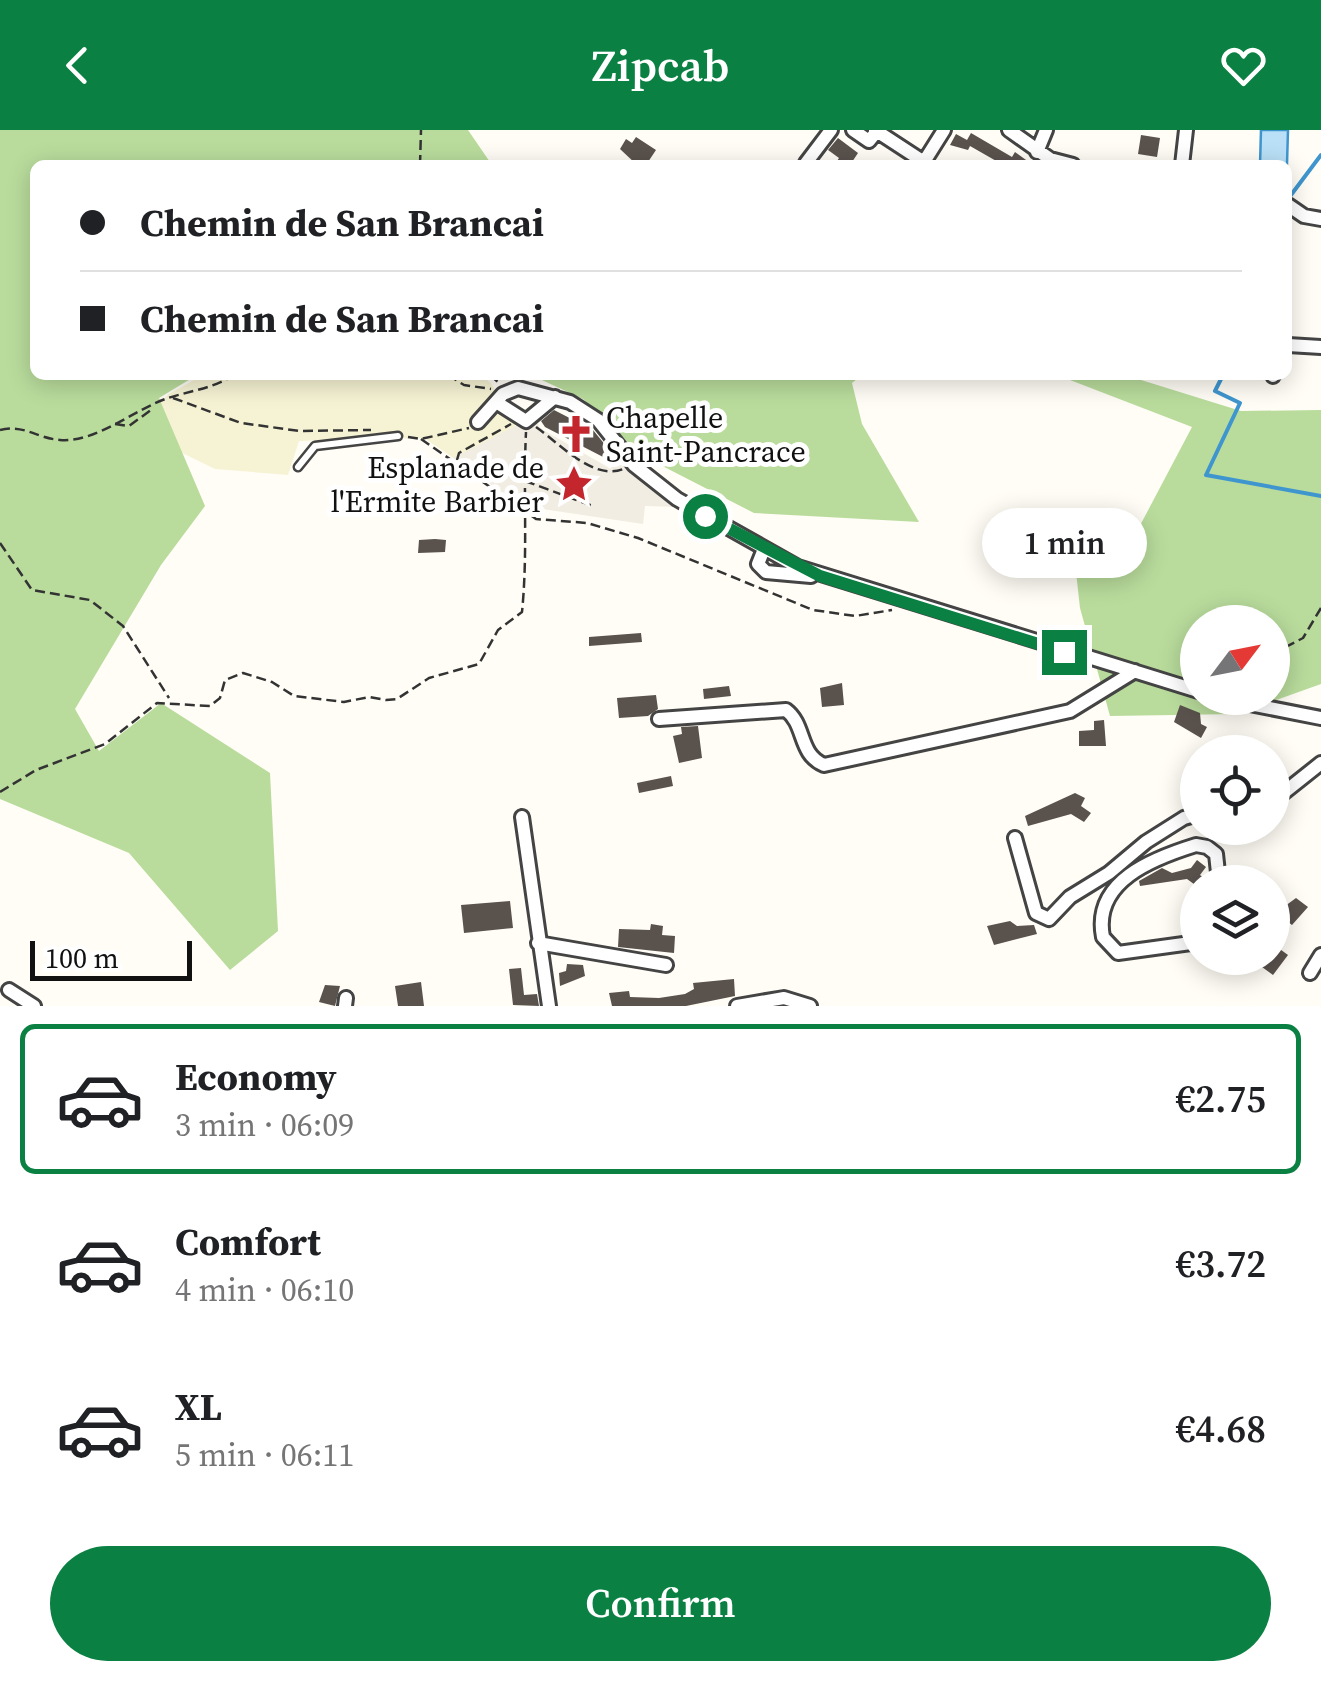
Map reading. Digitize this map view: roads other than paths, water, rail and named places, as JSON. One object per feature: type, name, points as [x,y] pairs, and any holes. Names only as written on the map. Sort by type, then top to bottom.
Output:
[{"type":"street","points":[[808,160],[831,130]]},
{"type":"street","points":[[853,130],[868,141],[876,130],[917,160]]},
{"type":"street","points":[[925,160],[944,130]]},
{"type":"street","points":[[1009,130],[1038,152],[1060,160]]},
{"type":"street","points":[[1038,152],[1046,130]]},
{"type":"street","points":[[1183,160],[1186,130]]},
{"type":"street","points":[[1292,210],[1321,219]]},
{"type":"street","points":[[1292,345],[1321,346]]},
{"type":"street","points":[[478,422],[507,391],[518,388],[555,397],[598,420],[634,465],[690,508],[764,549],[758,564],[766,572],[820,576],[1180,685]]},
{"type":"street","points":[[496,402],[524,419],[555,397]]},
{"type":"street","points":[[659,719],[786,710],[796,720],[806,751],[824,765],[1070,712],[1135,671]]},
{"type":"street","points":[[1290,714],[1321,718]]},
{"type":"street","points":[[1290,787],[1321,762]]},
{"type":"street","points":[[522,817],[549,1006]]},
{"type":"street","points":[[1015,838],[1036,913],[1049,919],[1074,894],[1180,822]]},
{"type":"street","points":[[1167,854],[1172,826]]},
{"type":"street","points":[[1180,945],[1126,953],[1112,950],[1102,937],[1103,910],[1114,889],[1131,872],[1167,854],[1207,846],[1218,865]]},
{"type":"street","points":[[538,943],[666,965]]},
{"type":"street","points":[[1310,973],[1321,955]]},
{"type":"street","points":[[9,990],[34,1006]]},
{"type":"street","points":[[737,1006],[784,998],[810,1006]]},
{"type":"lane","points":[[298,467],[315,446],[398,436]]},
{"type":"water","points":[[1261,130],[1288,130],[1287,160],[1260,160]]},
{"type":"waterway","points":[[1292,194],[1321,155]]},
{"type":"waterway","points":[[1220,380],[1215,391],[1240,403],[1206,475],[1321,496]]},
{"type":"place","name":"Chapelle Saint-Pancrace","points":[[576,434]]},
{"type":"place","name":"Esplanade de l'Ermite Barbier","points":[[574,484]]}]
